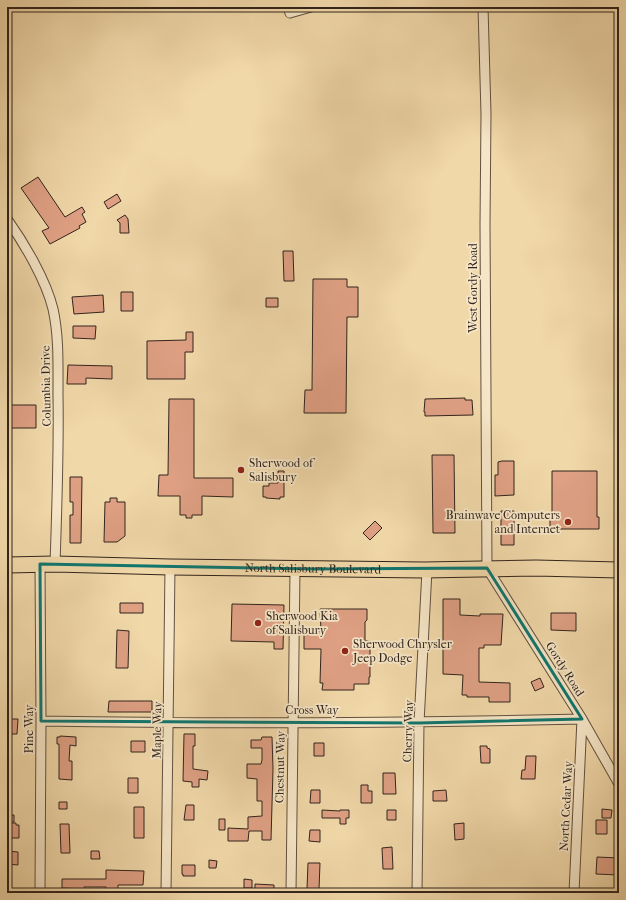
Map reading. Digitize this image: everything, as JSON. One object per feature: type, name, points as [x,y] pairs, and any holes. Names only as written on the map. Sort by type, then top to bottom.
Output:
[{"type":"main road","name":"North Salisbury Boulevard","points":[[7,565],[56,564],[295,569],[427,570],[487,568],[619,570]]},
{"type":"street","points":[[289,10],[311,7]]},
{"type":"street","name":"West Gordy Road","points":[[483,7],[486,114],[485,232],[487,568]]},
{"type":"street","name":"Columbia Drive","points":[[7,220],[25,248],[45,287],[52,307],[56,328],[59,426],[56,564]]},
{"type":"street","name":"Pine Way","points":[[40,564],[40,893]]},
{"type":"street","name":"Maple Way","points":[[166,893],[170,567]]},
{"type":"street","name":"Gordy Road","points":[[487,568],[582,719],[619,784]]},
{"type":"street","name":"Chestnut Way","points":[[291,893],[295,569]]},
{"type":"street","name":"Cherry Way","points":[[417,893],[420,723],[427,570]]},
{"type":"street","name":"Cross Way","points":[[41,721],[169,723],[420,723],[582,719]]},
{"type":"street","name":"North Cedar Way","points":[[574,893],[582,719]]},
{"type":"highlighted area","points":[[40,564],[315,569],[487,568],[582,719],[419,723],[41,721]]},
{"type":"building","points":[[38,177],[65,217],[82,207],[85,212],[82,214],[86,222],[79,226],[80,228],[50,244],[42,231],[49,228],[21,188]]},
{"type":"building","points":[[117,194],[121,201],[108,209],[104,202]]},
{"type":"building","points":[[125,215],[128,219],[129,233],[120,233],[120,223],[117,220]]},
{"type":"building","points":[[283,251],[293,251],[294,281],[284,281]]},
{"type":"building","points":[[313,279],[347,279],[347,287],[358,287],[358,317],[347,317],[346,413],[304,413],[305,390],[312,390]]},
{"type":"building","points":[[121,292],[133,292],[133,311],[121,311]]},
{"type":"building","points":[[103,295],[104,312],[74,314],[72,297]]},
{"type":"building","points":[[266,298],[278,298],[278,307],[266,307]]},
{"type":"building","points":[[73,326],[96,326],[95,339],[73,338]]},
{"type":"building","points":[[186,332],[193,332],[193,352],[185,352],[185,379],[147,379],[147,341],[186,340]]},
{"type":"building","points":[[68,365],[112,366],[112,379],[86,378],[86,384],[67,384]]},
{"type":"building","points":[[465,398],[465,400],[472,400],[473,415],[425,416],[425,399]]},
{"type":"building","points":[[169,399],[194,399],[194,478],[233,478],[233,497],[202,496],[202,515],[192,515],[192,518],[186,518],[186,515],[180,515],[180,496],[158,496],[159,475],[168,475]]},
{"type":"building","points":[[7,405],[36,405],[36,428],[7,428]]},
{"type":"building","points":[[432,455],[454,455],[455,533],[433,533]]},
{"type":"building","points":[[514,461],[514,495],[495,496],[495,475],[498,475],[498,462]]},
{"type":"building","points":[[278,471],[284,471],[284,497],[280,497],[280,499],[263,497],[263,486],[269,486],[269,483],[278,483]]},
{"type":"building","points":[[552,471],[597,471],[597,517],[599,517],[599,529],[550,529],[550,517],[552,517]]},
{"type":"building","points":[[70,477],[82,477],[81,543],[70,543],[70,515],[73,515],[73,502],[70,502]]},
{"type":"building","points":[[110,498],[117,498],[117,502],[125,502],[125,536],[117,542],[104,542],[105,502],[110,502]]},
{"type":"building","points":[[501,511],[514,511],[514,545],[501,545]]},
{"type":"building","points":[[375,521],[382,528],[370,540],[363,533]]},
{"type":"building","points":[[443,599],[460,599],[460,615],[480,616],[480,614],[503,614],[501,645],[484,645],[484,648],[479,648],[479,682],[510,683],[510,702],[489,702],[489,697],[467,697],[467,695],[462,695],[463,675],[443,674]]},
{"type":"building","points":[[120,603],[143,603],[143,613],[120,613]]},
{"type":"building","name":"Sherwood Kia of Salisbury","points":[[232,604],[284,605],[283,649],[274,649],[274,642],[231,641]]},
{"type":"building","name":"Sherwood Chrysler Jeep Dodge","points":[[320,609],[367,609],[365,641],[370,641],[369,684],[354,684],[354,690],[322,690],[323,683],[320,683],[321,649],[304,649],[304,631],[321,631]]},
{"type":"building","points":[[551,613],[576,613],[576,631],[551,630]]},
{"type":"building","points":[[117,630],[129,631],[128,668],[116,668]]},
{"type":"building","points":[[540,678],[544,687],[535,691],[531,682]]},
{"type":"building","points":[[109,701],[152,701],[152,712],[108,712]]},
{"type":"building","points":[[8,719],[18,719],[17,734],[8,734]]},
{"type":"building","points":[[184,734],[195,734],[195,746],[193,746],[193,769],[208,771],[207,780],[199,779],[199,787],[192,787],[192,782],[183,781]]},
{"type":"building","points":[[57,737],[76,737],[76,746],[70,745],[69,761],[72,761],[72,780],[59,779],[59,744],[57,744]]},
{"type":"building","points":[[262,737],[272,737],[273,769],[271,840],[262,840],[262,831],[249,831],[248,841],[228,841],[228,828],[248,829],[248,817],[262,816],[262,801],[257,801],[257,779],[247,778],[247,764],[261,764],[262,748],[251,748],[251,740],[261,740]]},
{"type":"building","points":[[131,741],[145,741],[145,752],[131,752]]},
{"type":"building","points":[[314,743],[324,743],[324,756],[314,756]]},
{"type":"building","points":[[480,746],[487,746],[487,748],[490,749],[490,763],[481,763]]},
{"type":"building","points":[[526,756],[536,756],[535,779],[521,779],[522,770],[525,770]]},
{"type":"building","points":[[383,773],[395,773],[396,794],[383,794]]},
{"type":"building","points":[[128,778],[138,778],[138,793],[128,793]]},
{"type":"building","points":[[361,785],[368,785],[368,791],[372,791],[372,803],[361,803]]},
{"type":"building","points":[[311,790],[320,790],[320,803],[310,803]]},
{"type":"building","points":[[446,790],[447,801],[433,801],[433,791]]},
{"type":"building","points":[[59,802],[67,802],[67,809],[59,809]]},
{"type":"building","points":[[186,805],[194,805],[194,820],[184,820]]},
{"type":"building","points":[[134,807],[144,807],[144,838],[134,838]]},
{"type":"building","points":[[602,809],[612,810],[611,818],[602,818]]},
{"type":"building","points":[[322,810],[349,810],[349,818],[346,818],[346,824],[340,824],[340,818],[322,818]]},
{"type":"building","points":[[387,810],[396,810],[396,820],[387,820]]},
{"type":"building","points":[[7,815],[14,815],[14,822],[7,822]]},
{"type":"building","points":[[219,819],[225,819],[225,830],[219,830]]},
{"type":"building","points":[[596,820],[607,820],[607,834],[596,834]]},
{"type":"building","points":[[9,823],[16,823],[16,825],[19,825],[19,838],[9,838]]},
{"type":"building","points":[[464,823],[464,839],[455,840],[454,824]]},
{"type":"building","points":[[60,824],[69,824],[70,853],[61,853]]},
{"type":"building","points":[[310,830],[320,830],[320,842],[309,841]]},
{"type":"building","points":[[392,847],[393,869],[383,869],[382,848]]},
{"type":"building","points":[[7,851],[18,852],[18,865],[7,864]]},
{"type":"building","points":[[91,851],[99,851],[100,859],[91,859]]},
{"type":"building","points":[[597,857],[619,858],[618,875],[596,874]]},
{"type":"building","points":[[209,860],[217,861],[216,868],[209,868]]},
{"type":"building","points":[[308,863],[320,863],[319,889],[307,889]]},
{"type":"building","points":[[182,865],[195,865],[195,876],[183,876]]},
{"type":"building","points":[[106,870],[144,871],[143,885],[118,885],[118,893],[106,893],[106,887],[84,887],[84,889],[62,888],[62,879],[106,879]]},
{"type":"building","points":[[244,879],[252,880],[252,888],[244,888]]},
{"type":"building","points":[[255,884],[274,885],[274,892],[255,893]]},
{"type":"place","name":"Sherwood of Salisbury","points":[[241,470]]},
{"type":"place","name":"Brainwave Computers and Internet","points":[[568,522]]},
{"type":"place","name":"Sherwood Kia of Salisbury","points":[[258,623]]},
{"type":"place","name":"Sherwood Chrysler Jeep Dodge","points":[[345,651]]}]
